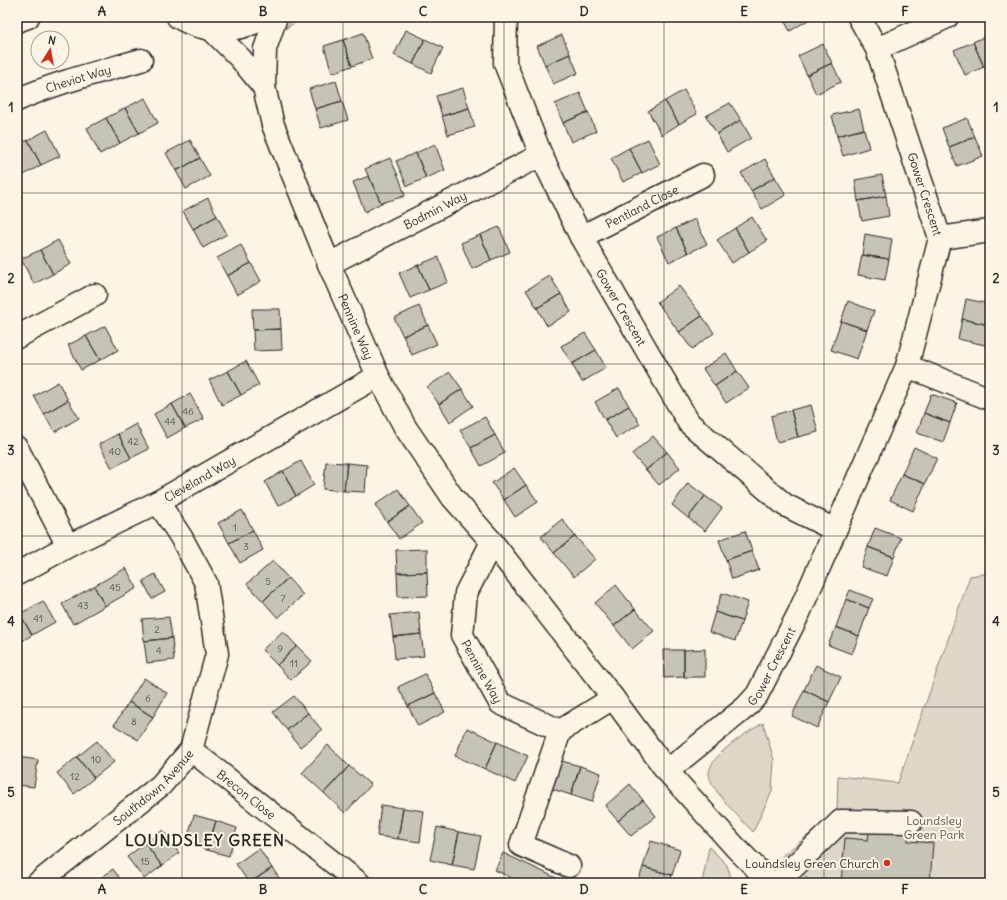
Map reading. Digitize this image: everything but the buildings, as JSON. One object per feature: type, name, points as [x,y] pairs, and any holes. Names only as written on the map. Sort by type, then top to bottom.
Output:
[{"type":"street","points":[[17,21],[28,17]]},
{"type":"street","points":[[178,17],[198,26],[212,30],[241,28],[266,17]]},
{"type":"street","name":"Pennine Way","points":[[276,17],[266,49],[264,87],[273,125],[329,264],[378,376],[405,427],[453,498],[492,542],[613,698],[667,771],[768,882]]},
{"type":"street","name":"Gower Crescent","points":[[506,17],[505,63],[541,155],[581,237],[689,423],[785,505],[835,530]]},
{"type":"street","name":"Gower Crescent","points":[[667,771],[746,707],[757,695],[799,613],[907,366],[940,238],[877,49],[859,17]]},
{"type":"street","points":[[877,49],[947,17]]},
{"type":"street","name":"Pennine Way","points":[[212,30],[240,58],[264,87]]},
{"type":"street","name":"Cheviot Way","points":[[17,100],[44,89],[93,73],[141,60]]},
{"type":"street","name":"Bodmin Way","points":[[329,264],[541,155]]},
{"type":"street","name":"Pentland Close","points":[[581,237],[703,175]]},
{"type":"street","points":[[940,238],[990,232]]},
{"type":"street","points":[[17,337],[96,295]]},
{"type":"street","points":[[907,366],[990,399]]},
{"type":"street","name":"Cleveland Way","points":[[17,574],[68,546],[158,502],[378,376]]},
{"type":"street","points":[[17,448],[68,546]]},
{"type":"street","name":"Southdown Avenue","points":[[38,883],[161,785],[191,750],[218,654],[206,583],[181,537],[158,502]]},
{"type":"street","name":"Pennine Way","points":[[492,542],[466,593],[462,635],[500,703],[560,731]]},
{"type":"street","points":[[569,866],[521,845],[560,731],[613,698]]},
{"type":"street","name":"Brecon Close","points":[[191,750],[358,883]]},
{"type":"street","points":[[768,882],[841,821],[911,822]]},
{"type":"green space","points":[[293,17],[304,17],[285,29]]},
{"type":"green space","name":"Loundsley Green Park","points":[[990,573],[990,883],[813,883],[782,856],[837,812],[838,776],[898,783],[970,576]]},
{"type":"green space","points":[[763,723],[774,760],[772,791],[753,832],[721,796],[711,781],[709,774],[715,759],[722,752],[739,738]]},
{"type":"green space","points":[[709,847],[727,865],[731,877],[729,883],[702,883]]},
{"type":"place","name":"Loundsley Green Church","points":[[887,863]]},
{"type":"district","name":"LOUNDSLEY GREEN","points":[[205,840]]}]
